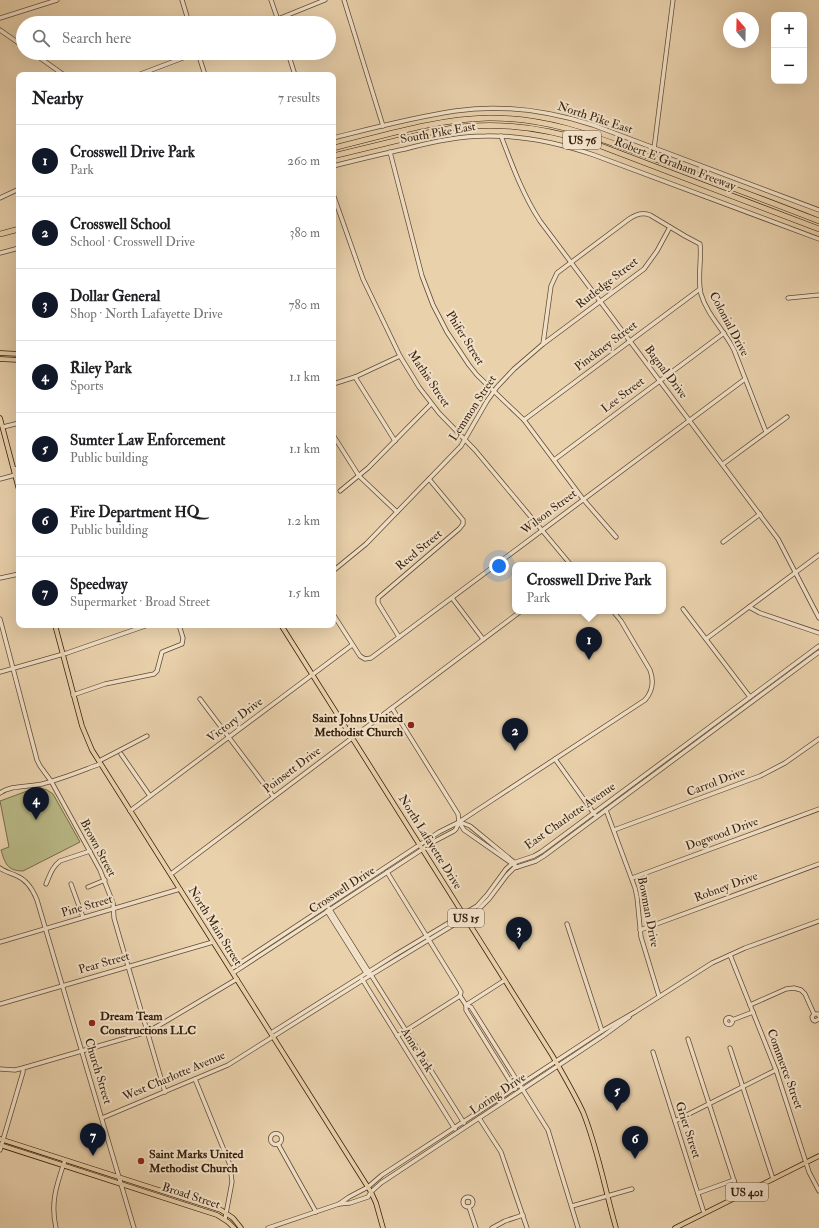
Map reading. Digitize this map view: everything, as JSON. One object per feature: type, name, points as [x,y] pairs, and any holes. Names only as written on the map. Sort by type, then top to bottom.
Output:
[{"type":"highway","name":"Robert E Graham Freeway","points":[[336,147],[415,128],[461,120],[494,118],[541,122],[587,134],[819,221]]},
{"type":"highway","name":"Robert E Graham Freeway","points":[[336,155],[417,135],[458,127],[490,125],[532,128],[571,136],[819,229]]},
{"type":"highway","points":[[0,230],[16,227]]},
{"type":"highway","points":[[0,234],[16,230]]},
{"type":"main road","points":[[0,353],[16,354]]},
{"type":"main road","points":[[0,358],[16,360]]},
{"type":"main road","points":[[0,418],[16,479]]},
{"type":"main road","name":"North Main Street","points":[[55,628],[86,737],[130,811],[368,1187],[376,1204],[383,1228]]},
{"type":"main road","name":"North Lafayette Drive","points":[[284,628],[559,1066],[583,1112],[595,1146],[616,1228]]},
{"type":"main road","name":"Broad Street","points":[[1,1140],[218,1209],[236,1220],[241,1228]]},
{"type":"main road","name":"Broad Street","points":[[0,1147],[217,1214],[225,1219],[234,1228]]},
{"type":"main road","name":"US 401","points":[[675,1228],[819,1156]]},
{"type":"street","points":[[0,18],[57,0]]},
{"type":"street","points":[[182,0],[187,16]]},
{"type":"street","points":[[271,0],[276,16]]},
{"type":"street","points":[[289,16],[325,0]]},
{"type":"street","points":[[344,0],[383,126]]},
{"type":"street","points":[[654,149],[673,0]]},
{"type":"street","points":[[0,30],[16,41]]},
{"type":"street","points":[[43,60],[60,72]]},
{"type":"street","points":[[146,72],[178,60]]},
{"type":"street","points":[[200,60],[204,72]]},
{"type":"street","points":[[290,60],[294,72]]},
{"type":"street","name":"North Pike East","points":[[336,137],[416,118],[480,108],[518,109],[547,113],[593,125],[819,210]]},
{"type":"street","name":"South Pike East","points":[[336,165],[390,152],[460,138],[501,136],[537,139],[576,148],[819,239]]},
{"type":"street","name":"Bagnal Drive","points":[[501,136],[517,179],[531,206],[546,229],[778,539],[819,618]]},
{"type":"street","name":"Phifer Street","points":[[390,152],[426,286],[433,305],[448,332],[469,365],[481,379],[524,420],[584,499],[616,537]]},
{"type":"street","points":[[0,198],[16,190]]},
{"type":"street","name":"Mathis Street","points":[[336,203],[363,279],[400,356],[419,387],[431,404],[465,440],[569,562]]},
{"type":"street","points":[[543,344],[552,283],[557,273],[571,261],[637,214],[647,214],[670,227]]},
{"type":"street","name":"Colonial Drive","points":[[670,227],[700,244],[700,290],[702,298],[734,350],[766,432]]},
{"type":"street","name":"Rutledge Street","points":[[543,344],[644,269],[657,251],[670,227]]},
{"type":"street","points":[[0,253],[16,249]]},
{"type":"street","name":"Pinckney Street","points":[[524,420],[700,290]]},
{"type":"street","points":[[788,298],[819,295]]},
{"type":"street","name":"Lee Street","points":[[554,460],[724,333]]},
{"type":"street","name":"Lemmon Street","points":[[336,569],[362,548],[461,446],[494,391],[507,376],[543,344]]},
{"type":"street","points":[[336,383],[355,377],[400,356]]},
{"type":"street","points":[[355,377],[395,441]]},
{"type":"street","name":"Wilson Street","points":[[352,645],[360,656],[365,659],[371,658],[745,379]]},
{"type":"street","points":[[340,490],[359,476],[431,404]]},
{"type":"street","points":[[723,464],[787,417]]},
{"type":"street","points":[[2,427],[16,424]]},
{"type":"street","points":[[336,440],[359,476],[397,512]]},
{"type":"street","points":[[0,479],[15,475]]},
{"type":"street","name":"Reed Street","points":[[400,637],[380,606],[378,598],[463,524],[463,520],[429,480]]},
{"type":"street","points":[[722,542],[760,514]]},
{"type":"street","points":[[706,639],[819,555]]},
{"type":"street","points":[[0,578],[16,575]]},
{"type":"street","points":[[452,598],[483,639]]},
{"type":"street","points":[[749,606],[760,613],[819,633]]},
{"type":"street","points":[[683,609],[750,697]]},
{"type":"street","name":"Poinsett Drive","points":[[171,874],[517,614]]},
{"type":"street","name":"Crosswell Drive","points":[[232,971],[384,869],[421,847],[456,829],[459,822],[644,700],[650,693],[652,683],[651,674],[621,621],[615,614]]},
{"type":"street","name":"Brown Street","points":[[0,619],[37,760],[52,781],[105,880],[113,903],[114,918],[165,1092]]},
{"type":"street","points":[[336,619],[352,645]]},
{"type":"street","points":[[0,672],[62,655],[139,628]]},
{"type":"street","points":[[73,695],[105,684],[154,674],[157,671],[162,652],[182,644],[183,638],[180,628]]},
{"type":"street","name":"Victory Drive","points":[[130,811],[352,645]]},
{"type":"street","name":"East Charlotte Avenue","points":[[465,916],[481,902],[504,871],[513,863],[537,854],[819,646]]},
{"type":"street","name":"East Charlotte Avenue","points":[[272,1035],[369,973],[485,904],[507,875],[517,867],[540,859],[819,652]]},
{"type":"street","points":[[200,699],[274,796]]},
{"type":"street","points":[[392,708],[458,814],[459,822],[464,830],[513,863]]},
{"type":"street","points":[[0,794],[5,790],[52,781],[100,762],[147,736]]},
{"type":"street","name":"Carrol Drive","points":[[614,830],[760,776],[785,763],[819,739]]},
{"type":"street","points":[[121,754],[150,796]]},
{"type":"street","points":[[555,759],[597,817]]},
{"type":"street","name":"Dogwood Drive","points":[[632,878],[819,809]]},
{"type":"street","name":"Bowman Drive","points":[[606,810],[632,878],[637,897],[643,945],[659,996]]},
{"type":"street","points":[[459,822],[470,826],[517,867]]},
{"type":"street","name":"Crosswell Drive","points":[[232,971],[387,873],[421,847]]},
{"type":"street","points":[[46,884],[52,869],[57,863],[90,851]]},
{"type":"street","name":"Robney Drive","points":[[640,930],[819,864]]},
{"type":"street","name":"Church Street","points":[[0,868],[25,881],[31,888],[37,900],[134,1228]]},
{"type":"street","points":[[384,869],[460,990],[460,996],[466,1005],[466,1010],[518,1093]]},
{"type":"street","points":[[88,887],[105,880]]},
{"type":"street","points":[[71,884],[83,917]]},
{"type":"street","name":"Pine Street","points":[[0,942],[180,889]]},
{"type":"street","points":[[327,906],[327,912]]},
{"type":"street","name":"Anne Park","points":[[327,906],[331,909],[369,973]]},
{"type":"street","name":"Anne Park","points":[[327,912],[369,973],[467,1127]]},
{"type":"street","name":"Loring Drive","points":[[338,1204],[368,1187],[378,1178],[476,1113],[698,971],[730,955],[771,938],[819,922]]},
{"type":"street","points":[[568,924],[603,1036]]},
{"type":"street","name":"Pear Street","points":[[0,1004],[213,942]]},
{"type":"street","name":"Commerce Street","points":[[730,955],[776,1070],[809,1172],[819,1191]]},
{"type":"street","points":[[0,1069],[15,1070],[23,1068],[147,1032],[237,979]]},
{"type":"street","name":"Anne Park","points":[[361,979],[457,1133]]},
{"type":"street","points":[[466,1005],[505,980]]},
{"type":"street","points":[[750,1005],[786,989],[794,988],[801,990],[806,994],[814,1014],[812,1016],[813,1020],[817,1021],[819,1017],[818,1014],[814,1014]]},
{"type":"street","points":[[397,1036],[460,996]]},
{"type":"street","points":[[466,1005],[471,1007],[548,1130],[578,1228]]},
{"type":"street","name":"Loring Drive","points":[[338,1204],[350,1203],[368,1197],[371,1192],[381,1183],[620,1025],[635,1012]]},
{"type":"street","points":[[732,1020],[753,1012]]},
{"type":"street","name":"West Charlotte Avenue","points":[[102,1118],[228,1065],[272,1035]]},
{"type":"street","points":[[688,1039],[739,1196]]},
{"type":"street","points":[[730,1048],[773,1179]]},
{"type":"street","name":"Grier Street","points":[[653,1052],[704,1214]]},
{"type":"street","points":[[0,1147],[23,1068]]},
{"type":"street","points":[[675,1121],[776,1070]]},
{"type":"street","points":[[195,1079],[230,1165],[232,1177],[231,1188],[225,1219]]},
{"type":"street","points":[[476,1113],[501,1152],[527,1228]]},
{"type":"street","points":[[278,1144],[316,1212]]},
{"type":"street","points":[[56,1228],[53,1214],[54,1197],[65,1160]]},
{"type":"street","points":[[698,1193],[734,1180]]},
{"type":"street","points":[[572,1206],[632,1189]]},
{"type":"street","points":[[268,1228],[338,1204]]},
{"type":"street","points":[[469,1207],[476,1228]]},
{"type":"street","points":[[492,1228],[505,1221],[523,1215]]},
{"type":"green space","points":[[38,787],[53,794],[80,842],[23,871],[13,870],[6,862],[1,850],[9,847],[0,801]]},
{"type":"place","name":"Crosswell Drive Park","points":[[589,660]]},
{"type":"place","name":"Saint Johns United Methodist Church","points":[[411,725]]},
{"type":"place","name":"Crosswell School","points":[[515,751]]},
{"type":"place","name":"Riley Park","points":[[36,820]]},
{"type":"place","name":"Dollar General","points":[[519,950]]},
{"type":"place","name":"Dream Team Constructions LLC","points":[[92,1023]]},
{"type":"place","name":"Sumter Law Enforcement","points":[[617,1111]]},
{"type":"place","name":"Speedway","points":[[93,1156]]},
{"type":"place","name":"Fire Department HQ","points":[[635,1159]]},
{"type":"place","name":"Saint Marks United Methodist Church","points":[[141,1161]]}]
